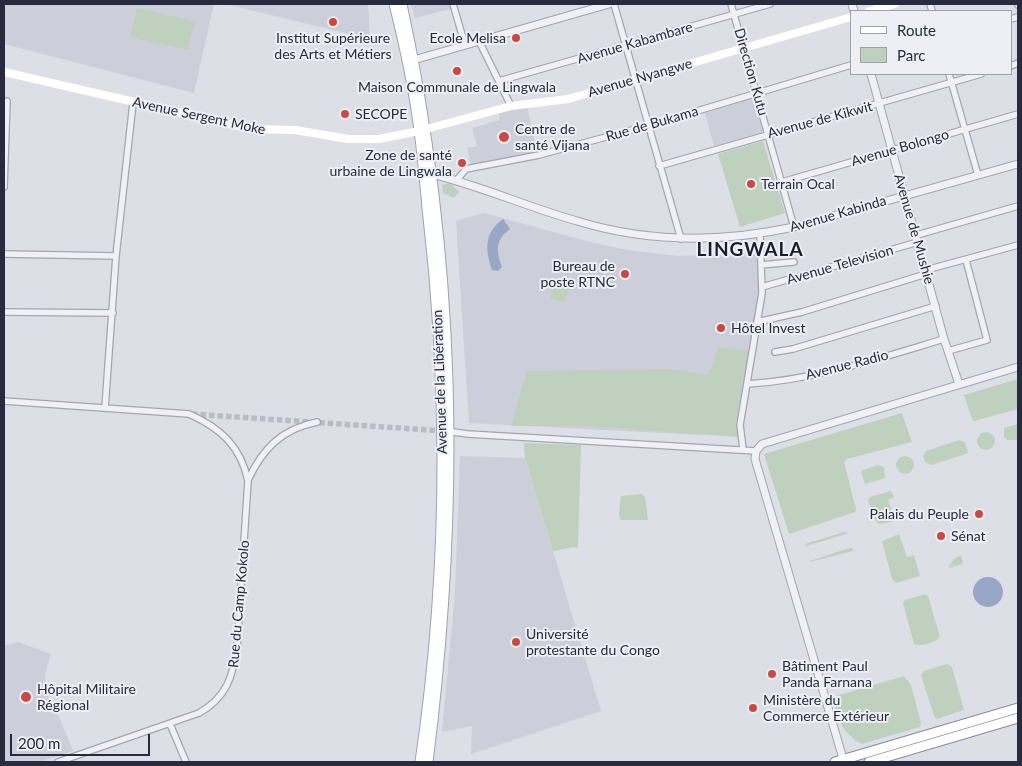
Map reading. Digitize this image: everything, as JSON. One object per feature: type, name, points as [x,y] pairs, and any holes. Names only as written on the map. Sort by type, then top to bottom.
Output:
[{"type":"main road","name":"Avenue de la Libération","points":[[394,4],[410,61]]},
{"type":"main road","name":"Avenue de la Libération","points":[[402,4],[410,61],[433,174],[448,337],[445,604],[428,762]]},
{"type":"main road","points":[[873,10],[895,4]]},
{"type":"main road","name":"Avenue Nyangwe","points":[[423,130],[511,106],[559,101],[850,17]]},
{"type":"main road","name":"Avenue Sergent Moke","points":[[4,72],[263,131],[294,130],[361,140],[393,137],[423,130]]},
{"type":"main road","name":"Avenue de la Libération","points":[[420,762],[437,608],[443,444],[437,295],[423,172],[423,130]]},
{"type":"main road","points":[[841,761],[1018,708]]},
{"type":"main road","points":[[869,762],[1018,718]]},
{"type":"street","points":[[453,4],[464,45]]},
{"type":"street","points":[[410,61],[609,4]]},
{"type":"street","points":[[614,4],[680,240]]},
{"type":"street","name":"Direction Kutu","points":[[731,4],[794,227]]},
{"type":"street","name":"Avenue Kabambare","points":[[500,81],[770,4]]},
{"type":"street","points":[[479,41],[511,106]]},
{"type":"street","name":"Rue de Bukama","points":[[456,181],[466,168],[539,155],[647,126],[850,65]]},
{"type":"street","name":"Avenue de Mushie","points":[[871,75],[944,339],[959,384]]},
{"type":"street","points":[[948,75],[978,175]]},
{"type":"street","name":"Avenue de Kikwit","points":[[659,166],[978,75]]},
{"type":"street","points":[[4,102],[7,101],[4,187]]},
{"type":"street","points":[[105,408],[116,256],[133,102]]},
{"type":"street","name":"Avenue Bolongo","points":[[782,182],[1018,114]]},
{"type":"street","name":"Avenue Kabinda","points":[[423,172],[456,181],[577,222],[638,235],[680,240],[715,240],[760,235],[794,227],[1018,164]]},
{"type":"street","name":"Avenue Television","points":[[762,287],[1018,206]]},
{"type":"street","points":[[743,449],[740,425],[762,287],[760,235]]},
{"type":"street","points":[[757,322],[793,314],[1018,245]]},
{"type":"street","points":[[4,254],[116,256]]},
{"type":"street","points":[[948,351],[988,340],[966,260]]},
{"type":"street","points":[[761,265],[794,262]]},
{"type":"street","points":[[775,352],[793,349],[936,306]]},
{"type":"street","points":[[4,312],[113,313]]},
{"type":"street","name":"Avenue Radio","points":[[748,384],[778,381],[848,367],[944,339]]},
{"type":"street","points":[[841,761],[755,459],[756,451],[762,444],[1018,366]]},
{"type":"street","name":"Rue du Camp Kokolo","points":[[4,401],[189,414],[203,420],[218,430],[234,446],[242,461],[248,481],[240,623],[233,675],[222,695],[208,708],[170,724],[58,762]]},
{"type":"street","name":"Rue du Camp Kokolo","points":[[248,481],[260,456],[277,438],[291,430],[317,422]]},
{"type":"street","points":[[447,431],[756,451]]},
{"type":"street","points":[[170,724],[186,762]]},
{"type":"shaded area","points":[[4,4],[214,4],[194,93],[4,44]]},
{"type":"shaded area","name":"Institut Supérieure des Arts et Métiers","points":[[225,4],[368,4],[370,39]]},
{"type":"shaded area","points":[[411,4],[453,4],[454,8],[415,18]]},
{"type":"shaded area","points":[[753,98],[763,132],[714,146],[705,113]]},
{"type":"shaded area","name":"Centre de santé Vijana","points":[[527,106],[537,152],[471,165],[467,148],[477,146],[472,128],[500,120],[499,114]]},
{"type":"shaded area","points":[[484,213],[590,242],[627,250],[678,256],[761,254],[762,287],[753,351],[719,347],[702,435],[469,423],[456,221]]},
{"type":"shaded area","name":"Université protestante du Congo","points":[[460,456],[525,458],[601,711],[471,754],[472,726],[442,732],[455,593]]},
{"type":"shaded area","name":"Hôpital Militaire Régional","points":[[18,642],[51,654],[45,674],[46,692],[73,751],[39,762],[4,762],[4,646]]},
{"type":"green space","points":[[137,8],[195,21],[188,50],[130,37]]},
{"type":"green space","name":"Terrain Ocal","points":[[763,141],[785,213],[740,227],[718,154]]},
{"type":"green space","points":[[450,183],[459,192],[454,198],[443,193],[442,185]]},
{"type":"green space","points":[[556,280],[571,284],[565,302],[550,298]]},
{"type":"green space","points":[[719,347],[749,350],[736,424],[738,437],[586,426],[511,426],[527,371],[669,369],[708,375]]},
{"type":"green space","points":[[1018,379],[1018,409],[974,421],[972,419],[964,395]]},
{"type":"green space","points":[[902,413],[912,442],[847,459],[844,462],[856,509],[855,512],[789,534],[764,454]]},
{"type":"green space","points":[[1018,424],[1018,440],[1008,440],[1004,437],[1004,428]]},
{"type":"green space","points":[[986,432],[992,435],[995,441],[992,447],[986,450],[980,447],[977,441],[980,435]]},
{"type":"green space","points":[[959,440],[965,442],[968,453],[932,465],[925,462],[923,456],[926,451]]},
{"type":"green space","points":[[524,443],[581,445],[578,548],[553,551],[525,458]]},
{"type":"green space","points":[[905,456],[911,459],[914,465],[911,471],[905,474],[899,471],[896,465],[899,459]]},
{"type":"green space","points":[[878,465],[884,467],[885,478],[865,484],[861,471]]},
{"type":"green space","points":[[891,491],[894,497],[888,500],[895,521],[879,524],[875,520],[868,500],[870,497]]},
{"type":"green space","points":[[642,494],[645,497],[648,520],[621,520],[619,515],[621,496]]},
{"type":"green space","points":[[844,532],[849,533],[806,546],[805,544]]},
{"type":"green space","points":[[899,534],[907,557],[914,555],[920,576],[896,583],[892,579],[882,541]]},
{"type":"green space","points":[[852,548],[853,551],[810,562],[810,561]]},
{"type":"green space","points":[[961,555],[963,564],[948,568],[954,559]]},
{"type":"green space","points":[[925,594],[928,596],[940,637],[931,643],[917,645],[914,644],[903,603],[905,600]]},
{"type":"green space","points":[[947,664],[952,667],[964,710],[937,719],[934,716],[921,675],[924,671]]},
{"type":"green space","points":[[904,676],[911,685],[921,723],[920,727],[862,744],[856,741],[841,724],[836,710],[836,696]]},
{"type":"water","points":[[503,219],[510,229],[499,242],[498,251],[502,267],[498,271],[492,270],[487,248],[492,230]]},
{"type":"water","points":[[988,577],[999,581],[1003,592],[999,603],[988,607],[977,603],[973,592],[977,581]]},
{"type":"tunnel","points":[[192,414],[444,431]]},
{"type":"place","name":"Institut Supérieure des Arts et Métiers","points":[[333,22]]},
{"type":"place","name":"Ecole Melisa","points":[[516,38]]},
{"type":"place","name":"Maison Communale de Lingwala","points":[[457,71]]},
{"type":"place","name":"SECOPE","points":[[345,114]]},
{"type":"place","name":"Centre de santé Vijana","points":[[504,137]]},
{"type":"place","name":"Zone de santé urbaine de Lingwala","points":[[462,163]]},
{"type":"place","name":"Terrain Ocal","points":[[751,184]]},
{"type":"place","name":"Bureau de poste RTNC","points":[[625,274]]},
{"type":"place","name":"Hôtel Invest","points":[[721,328]]},
{"type":"place","name":"Palais du Peuple","points":[[979,514]]},
{"type":"place","name":"Sénat","points":[[941,536]]},
{"type":"place","name":"Université protestante du Congo","points":[[516,642]]},
{"type":"place","name":"Bâtiment Paul Panda Farnana","points":[[772,674]]},
{"type":"place","name":"Hôpital Militaire Régional","points":[[26,697]]},
{"type":"place","name":"Ministère du Commerce Extérieur","points":[[753,708]]},
{"type":"district","name":"LINGWALA","points":[[750,250]]}]
